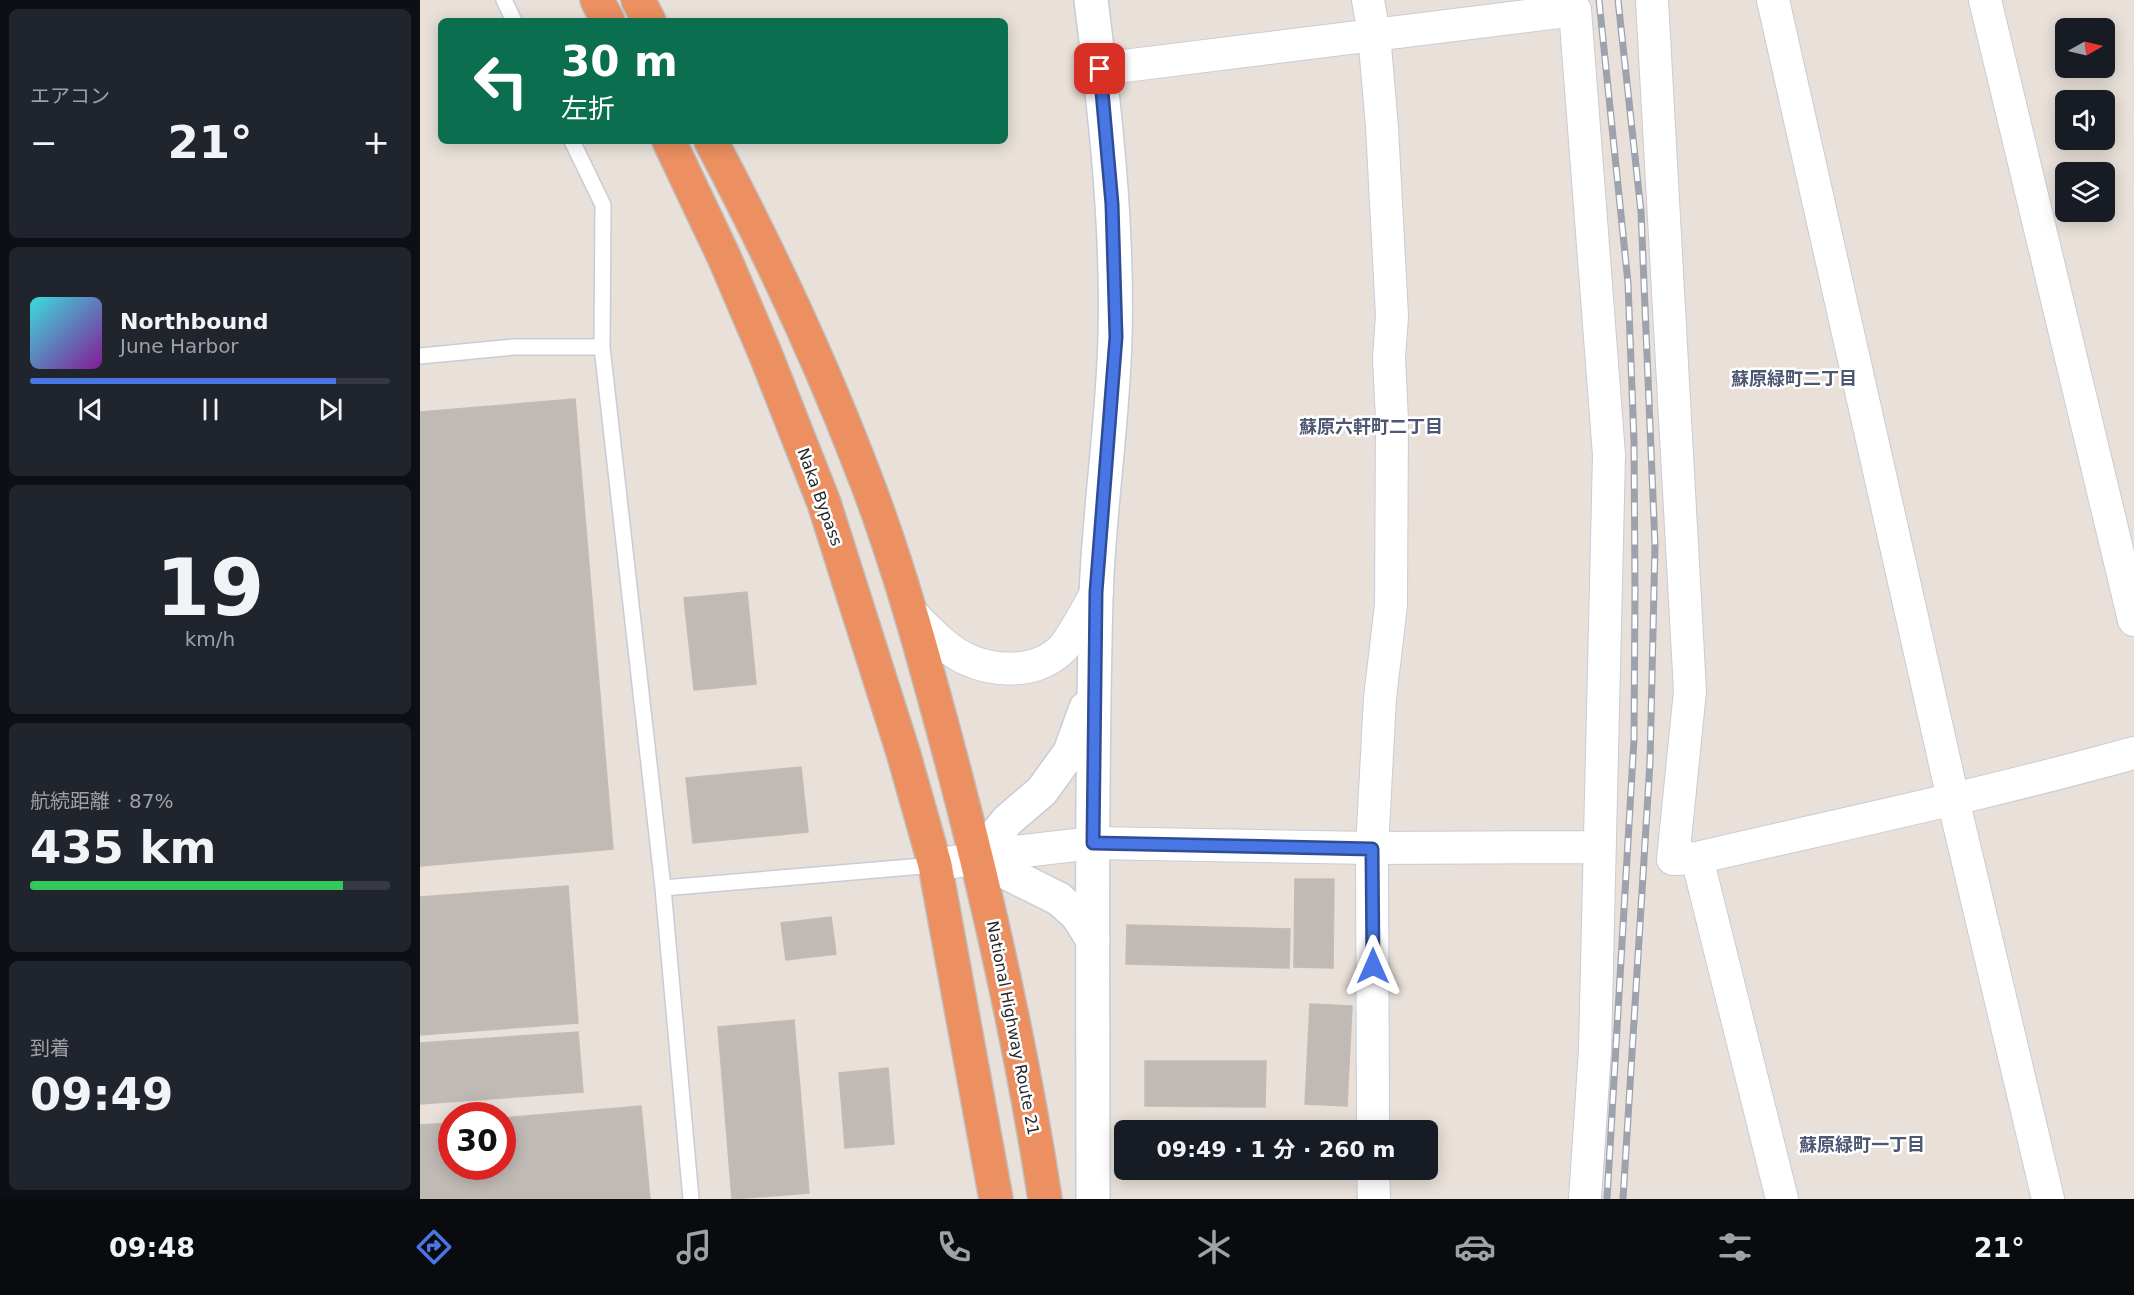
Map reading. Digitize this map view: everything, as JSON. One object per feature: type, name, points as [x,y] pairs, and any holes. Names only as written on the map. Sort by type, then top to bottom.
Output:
[{"type":"highway","points":[[597,0],[606,18]]},
{"type":"highway","points":[[638,0],[647,18]]},
{"type":"highway","name":"Naka Bypass","points":[[670,144],[724,257],[824,503],[903,752],[935,865]]},
{"type":"highway","points":[[713,144],[756,227],[810,343],[861,467],[913,615],[977,858]]},
{"type":"highway","name":"National Highway Route 21","points":[[977,858],[1013,1014],[1045,1199]]},
{"type":"highway","points":[[935,865],[996,1199]]},
{"type":"street","points":[[1091,0],[1100,69],[1112,204],[1116,337],[1096,592],[1093,1199]]},
{"type":"street","points":[[1368,0],[1374,34],[1382,127],[1392,316],[1389,358],[1392,431],[1391,605],[1380,698],[1372,849],[1373,1120]]},
{"type":"street","points":[[1653,0],[1690,691],[1673,859],[1697,858],[2055,775],[2134,753]]},
{"type":"street","points":[[1773,0],[1953,799],[2048,1199]]},
{"type":"street","points":[[1985,0],[2134,620]]},
{"type":"street","points":[[1100,69],[1374,34],[1575,5],[1609,455],[1595,1050],[1586,1199]]},
{"type":"street","points":[[913,615],[952,650],[974,662],[996,669],[1027,667],[1048,659],[1063,648],[1096,592]]},
{"type":"street","points":[[977,858],[1008,820],[1042,791],[1070,752],[1087,705],[1096,662]]},
{"type":"street","points":[[935,865],[1093,843],[1372,849],[1600,847]]},
{"type":"street","points":[[977,858],[1059,899],[1077,915],[1093,940]]},
{"type":"street","points":[[1697,858],[1782,1199]]},
{"type":"street","points":[[1373,1180],[1374,1199]]},
{"type":"lane","points":[[504,0],[513,18]]},
{"type":"lane","points":[[573,144],[603,205],[602,346],[663,888],[691,1199]]},
{"type":"lane","points":[[420,356],[514,347],[602,346]]},
{"type":"lane","points":[[663,888],[935,865]]},
{"type":"building","points":[[575,399],[613,849],[420,866],[420,412]]},
{"type":"building","points":[[747,592],[756,684],[694,690],[684,598]]},
{"type":"building","points":[[801,767],[808,832],[693,843],[686,778]]},
{"type":"building","points":[[1295,879],[1334,879],[1333,968],[1294,967]]},
{"type":"building","points":[[568,886],[578,1023],[420,1035],[420,897]]},
{"type":"building","points":[[831,917],[836,954],[786,960],[781,923]]},
{"type":"building","points":[[1127,925],[1290,929],[1289,968],[1126,964]]},
{"type":"building","points":[[1310,1004],[1352,1006],[1347,1106],[1305,1104]]},
{"type":"building","points":[[794,1020],[809,1193],[732,1199],[718,1027]]},
{"type":"building","points":[[578,1032],[583,1092],[420,1104],[420,1043]]},
{"type":"building","points":[[1145,1061],[1266,1061],[1265,1107],[1145,1106]]},
{"type":"building","points":[[888,1068],[894,1144],[845,1148],[839,1073]]},
{"type":"building","points":[[641,1106],[650,1199],[420,1199],[420,1125],[438,1124],[438,1180],[516,1180],[516,1117]]},
{"type":"railway","points":[[1599,0],[1628,283],[1634,442],[1635,590],[1634,739],[1607,1199]]},
{"type":"railway","points":[[1618,0],[1641,212],[1655,545],[1650,762],[1623,1199]]},
{"type":"district","name":"蘇原緑町二丁目","points":[[1794,378]]},
{"type":"district","name":"蘇原六軒町二丁目","points":[[1371,426]]},
{"type":"district","name":"蘇原緑町一丁目","points":[[1862,1144]]},
{"type":"route","points":[[1100,69],[1112,204],[1116,337],[1096,592],[1093,843],[1372,849],[1373,966]]}]
